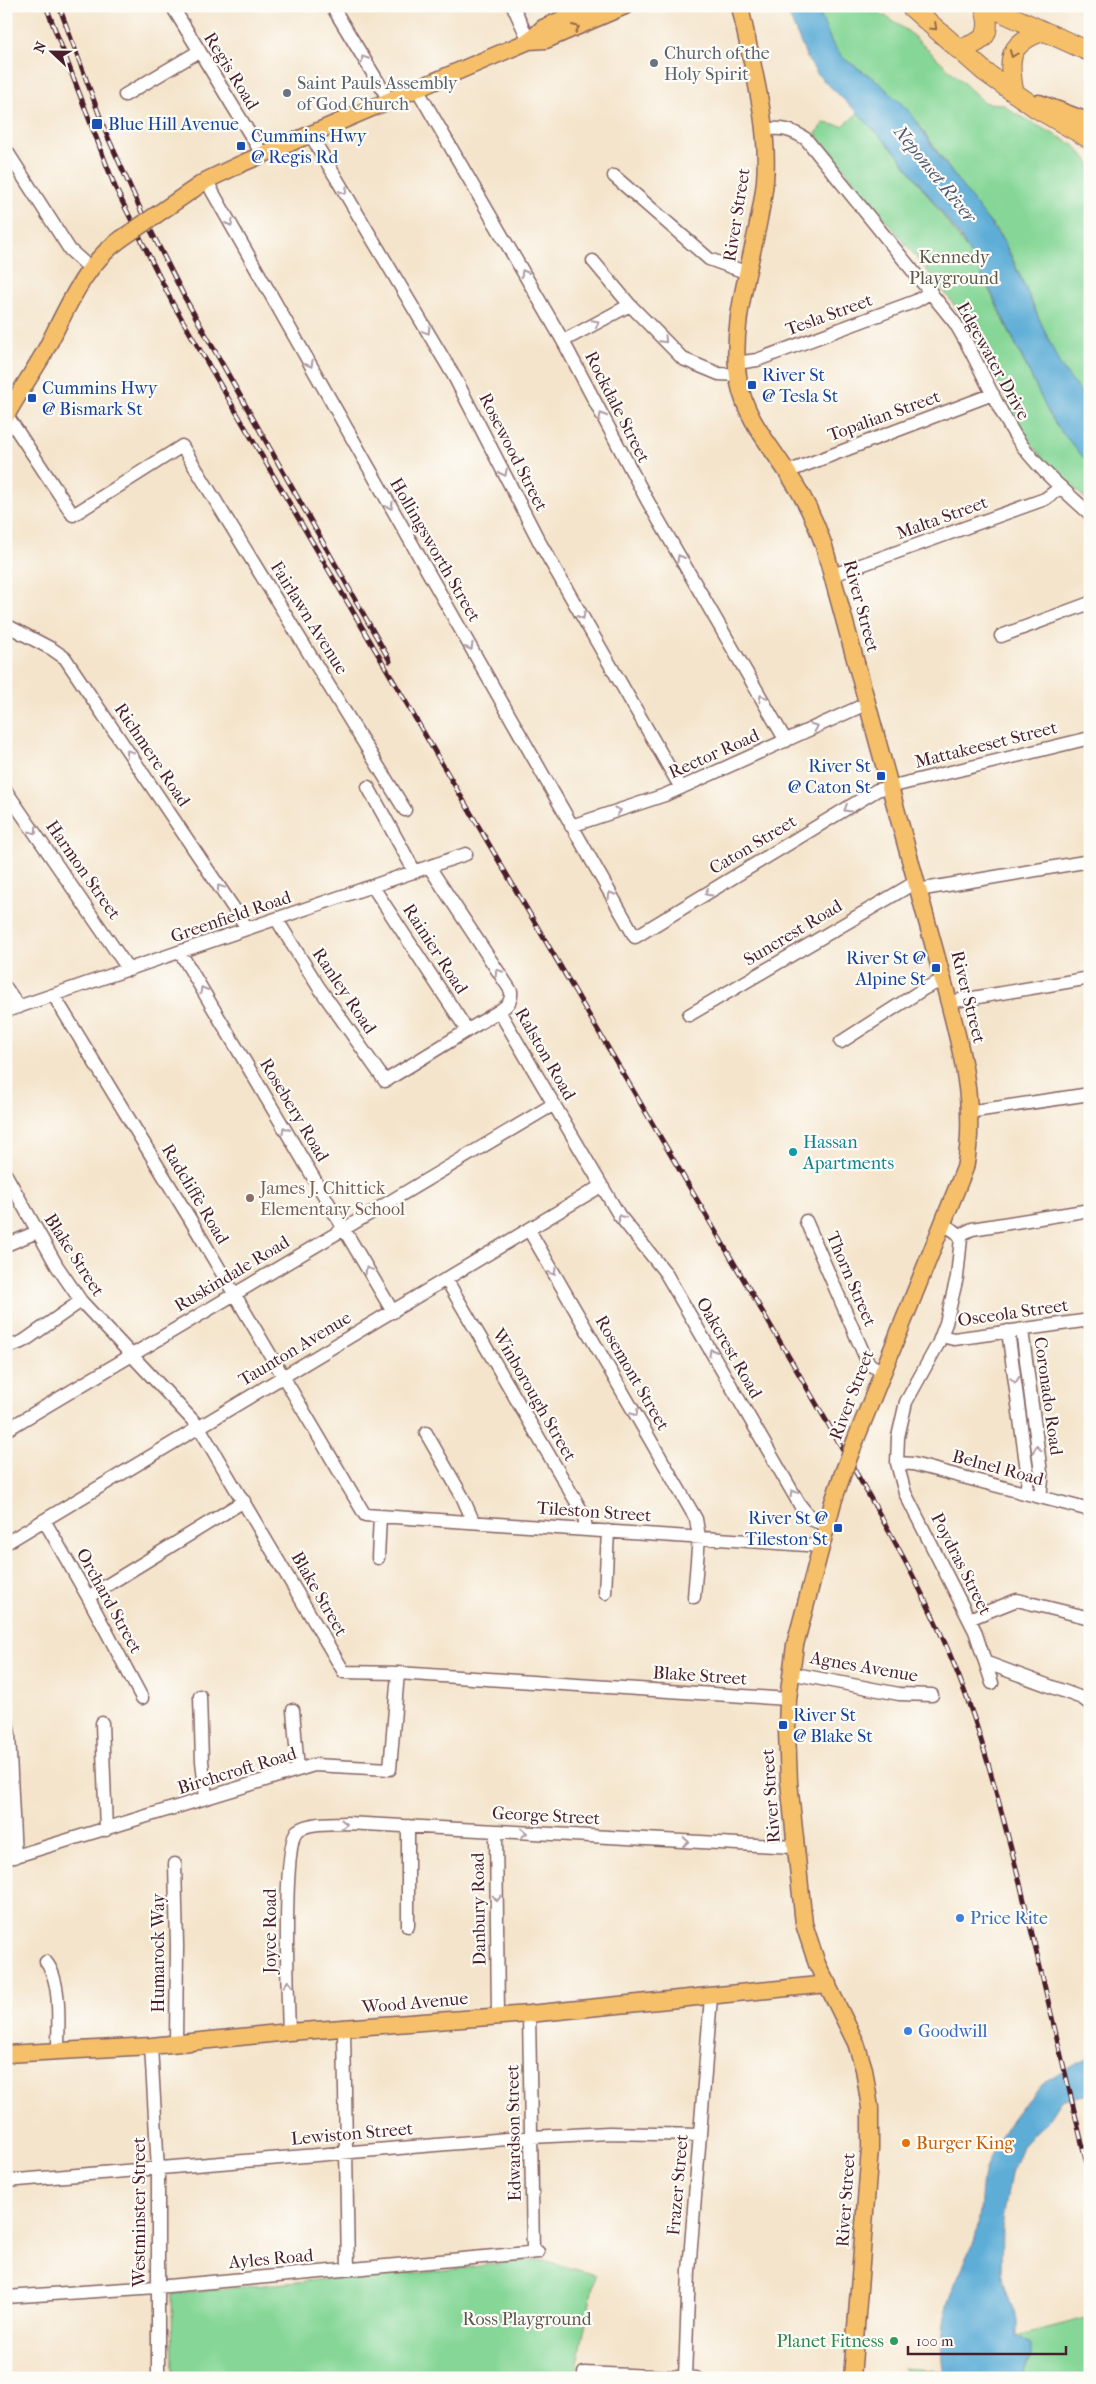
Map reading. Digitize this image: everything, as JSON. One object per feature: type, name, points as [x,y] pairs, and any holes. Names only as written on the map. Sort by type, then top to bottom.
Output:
[{"type":"highway","points":[[910,6],[958,50],[1014,93],[1090,139]]},
{"type":"highway","points":[[958,50],[978,43],[985,35],[988,26],[984,6]]},
{"type":"highway","points":[[988,6],[1016,12],[1043,31],[1090,52]]},
{"type":"highway","points":[[1014,93],[1010,67],[1013,52],[1024,39],[1043,31]]},
{"type":"main road","points":[[529,41],[543,28],[592,6]]},
{"type":"main road","points":[[6,415],[90,268],[121,239],[207,180],[262,154],[529,41],[546,40],[625,6]]},
{"type":"main road","name":"River Street","points":[[740,6],[760,104],[766,160],[764,191],[739,324],[737,369],[744,402],[753,422],[788,472],[814,519],[833,575],[866,704],[949,1002],[963,1060],[968,1112],[968,1151],[965,1168],[843,1473],[798,1632],[790,1673],[788,1768],[804,1924],[814,1955],[856,2043],[864,2069],[870,2108],[870,2149],[852,2378]]},
{"type":"main road","points":[[1014,93],[1090,122]]},
{"type":"main road","name":"Wood Avenue","points":[[6,2054],[151,2046],[288,2032],[528,2014],[828,1984]]},
{"type":"street","name":"Regis Road","points":[[172,6],[198,52],[262,154]]},
{"type":"street","points":[[332,6],[389,100]]},
{"type":"street","points":[[513,6],[529,41]]},
{"type":"street","points":[[125,95],[198,52]]},
{"type":"street","name":"Rockdale Street","points":[[417,88],[563,341],[647,500],[786,741]]},
{"type":"street","name":"Edgewater Drive","points":[[763,130],[779,127],[798,133],[806,139],[931,292],[965,339],[1016,438],[1042,469],[1090,514]]},
{"type":"street","name":"Rosewood Street","points":[[310,134],[455,378],[540,543],[681,788]]},
{"type":"street","points":[[6,150],[70,250],[90,268]]},
{"type":"street","points":[[614,176],[709,259],[748,273]]},
{"type":"street","name":"Hollingsworth Street","points":[[207,180],[635,937]]},
{"type":"street","name":"Tesla Street","points":[[593,261],[630,305],[683,359],[719,374],[737,369],[916,301],[931,292]]},
{"type":"street","points":[[563,341],[630,305]]},
{"type":"street","name":"Topalian Street","points":[[788,472],[994,394]]},
{"type":"street","name":"Fairlawn Avenue","points":[[6,415],[73,515],[182,446],[405,810]]},
{"type":"street","name":"Malta Street","points":[[833,575],[1045,499],[1060,487]]},
{"type":"street","points":[[1001,636],[1090,603]]},
{"type":"street","name":"Richmere Road","points":[[6,625],[52,649],[65,658],[247,928]]},
{"type":"street","name":"Rector Road","points":[[571,826],[641,804],[681,788],[866,704]]},
{"type":"street","name":"Mattakeeset Street","points":[[890,786],[1090,738]]},
{"type":"street","name":"Caton Street","points":[[635,937],[872,793],[890,786]]},
{"type":"street","points":[[368,787],[414,872]]},
{"type":"street","name":"Harmon Street","points":[[6,791],[128,970]]},
{"type":"street","name":"Greenfield Road","points":[[6,1011],[247,928],[277,920],[430,868],[466,854]]},
{"type":"street","points":[[917,886],[1090,860]]},
{"type":"street","name":"Ralston Road","points":[[430,868],[511,991],[510,1002],[499,1011],[601,1186]]},
{"type":"street","name":"Suncrest Road","points":[[689,1015],[917,886]]},
{"type":"street","name":"Rainier Road","points":[[373,887],[467,1030]]},
{"type":"street","name":"Ranley Road","points":[[277,920],[318,986],[385,1081],[467,1030]]},
{"type":"street","name":"Rosebery Road","points":[[180,952],[393,1312]]},
{"type":"street","points":[[949,1002],[1090,978]]},
{"type":"street","points":[[841,1042],[925,988],[943,980]]},
{"type":"street","points":[[6,988],[19,1007]]},
{"type":"street","name":"Radcliffe Road","points":[[54,996],[186,1211],[233,1294],[365,1515]]},
{"type":"street","points":[[467,1030],[499,1011]]},
{"type":"street","points":[[968,1112],[1090,1094]]},
{"type":"street","name":"Ruskindale Road","points":[[6,1430],[554,1104]]},
{"type":"street","name":"Blake Street","points":[[6,1175],[57,1266],[81,1301],[199,1427],[344,1672],[398,1673],[788,1700]]},
{"type":"street","name":"Taunton Avenue","points":[[6,1542],[601,1186]]},
{"type":"street","name":"Oakcrest Road","points":[[601,1186],[629,1229],[665,1272],[800,1505],[812,1520],[827,1526]]},
{"type":"street","points":[[960,1235],[972,1229],[1090,1210]]},
{"type":"street","name":"Thorn Street","points":[[806,1221],[867,1361],[872,1366],[883,1371]]},
{"type":"street","points":[[897,1463],[898,1437],[906,1402],[941,1336],[958,1271],[962,1246],[960,1235],[943,1224]]},
{"type":"street","name":"Rosemont Street","points":[[529,1230],[694,1514],[699,1537],[694,1597]]},
{"type":"street","points":[[6,1245],[37,1232]]},
{"type":"street","name":"Winborough Street","points":[[446,1279],[584,1515],[586,1529]]},
{"type":"street","points":[[6,1348],[24,1341],[81,1301]]},
{"type":"street","name":"Osceola Street","points":[[941,1336],[954,1339],[1090,1320]]},
{"type":"street","name":"Coronado Road","points":[[1022,1330],[1042,1480],[1040,1497]]},
{"type":"street","name":"Coronado Road","points":[[1008,1332],[1028,1478],[1026,1493]]},
{"type":"street","points":[[426,1433],[462,1496],[473,1521]]},
{"type":"street","name":"Belnel Road","points":[[897,1463],[914,1464],[1090,1510]]},
{"type":"street","name":"Poydras Street","points":[[897,1463],[905,1493],[969,1618],[989,1673]]},
{"type":"street","points":[[88,1597],[244,1501]]},
{"type":"street","name":"Tileston Street","points":[[365,1515],[821,1546]]},
{"type":"street","points":[[378,1558],[380,1516]]},
{"type":"street","name":"Orchard Street","points":[[44,1520],[142,1698]]},
{"type":"street","points":[[605,1592],[608,1531]]},
{"type":"street","points":[[969,1618],[1017,1600],[1090,1618]]},
{"type":"street","name":"Birchcroft Road","points":[[10,1858],[314,1765],[390,1769],[398,1673]]},
{"type":"street","name":"Agnes Avenue","points":[[790,1673],[899,1694],[932,1695]]},
{"type":"street","points":[[989,1673],[1082,1698],[1090,1704]]},
{"type":"street","points":[[989,1673],[1090,1710]]},
{"type":"street","points":[[200,1696],[206,1798]]},
{"type":"street","points":[[293,1710],[298,1770]]},
{"type":"street","points":[[6,1715],[9,1734],[10,1858]]},
{"type":"street","points":[[102,1723],[106,1830]]},
{"type":"street","name":"George Street","points":[[297,1831],[311,1826],[346,1824],[795,1847]]},
{"type":"street","points":[[408,1826],[408,1926]]},
{"type":"street","name":"Joyce Road","points":[[288,2032],[288,1875],[292,1838],[297,1831]]},
{"type":"street","name":"Danbury Road","points":[[496,1832],[498,2016]]},
{"type":"street","name":"Humarock Way","points":[[175,1864],[176,2043]]},
{"type":"street","points":[[46,1962],[52,1969],[57,1995],[58,2051]]},
{"type":"street","name":"Frazer Street","points":[[691,2377],[689,2271],[711,1997]]},
{"type":"street","name":"Edwardson Street","points":[[528,2014],[536,2252]]},
{"type":"street","points":[[344,2029],[348,2269]]},
{"type":"street","name":"Westminster Street","points":[[151,2046],[158,2170],[158,2378]]},
{"type":"street","name":"Lewiston Street","points":[[6,2181],[532,2138],[609,2133],[700,2135]]},
{"type":"street","name":"Ayles Road","points":[[6,2297],[157,2287],[536,2252]]},
{"type":"street","points":[[584,2373],[691,2377]]},
{"type":"green space","points":[[816,6],[870,6],[909,32],[985,103],[1003,104],[1014,113],[1074,145],[1090,163],[1090,406],[1060,365],[1010,253],[998,232],[971,200],[910,112],[876,80],[844,59],[833,45]]},
{"type":"green space","name":"Kennedy Playground","points":[[858,113],[899,156],[973,257],[1049,414],[1059,429],[1090,465],[1090,503],[1046,462],[1025,436],[977,341],[951,300],[816,134],[823,123],[843,126]]},
{"type":"green space","name":"Ross Playground","points":[[540,2259],[595,2275],[575,2378],[173,2378],[172,2294],[358,2276],[429,2272]]},
{"type":"green space","points":[[1090,2317],[1090,2378],[1021,2378],[1029,2362],[1017,2336]]},
{"type":"green space","points":[[904,2368],[944,2371],[946,2378],[906,2378]]},
{"type":"water","name":"Neponset River","points":[[785,6],[816,6],[833,45],[844,59],[876,80],[910,112],[940,157],[1004,242],[1060,365],[1090,406],[1090,465],[1059,429],[1049,414],[991,292],[961,238],[899,156],[818,75],[807,58]]},
{"type":"water","points":[[1090,2058],[1090,2094],[1063,2099],[1059,2103],[1046,2123],[1022,2146],[1011,2173],[1002,2227],[1001,2273],[1017,2319],[1017,2336],[1031,2344],[1031,2356],[1021,2378],[946,2378],[942,2350],[946,2310],[953,2288],[975,2239],[979,2222],[983,2179],[992,2153],[1018,2111],[1039,2087],[1058,2073]]},
{"type":"railway","points":[[46,6],[115,187],[173,304],[834,1434],[901,1553],[932,1614],[959,1677],[992,1777],[1019,1879],[1090,2177]]},
{"type":"railway","points":[[59,6],[106,133],[143,215],[185,298],[390,661]]},
{"type":"place","name":"Church of the Holy Spirit","points":[[654,63]]},
{"type":"place","name":"Saint Pauls Assembly of God Church","points":[[287,93]]},
{"type":"place","name":"Blue Hill Avenue","points":[[97,124]]},
{"type":"place","name":"Cummins Hwy @ Regis Rd","points":[[241,146]]},
{"type":"place","name":"River St @ Tesla St","points":[[752,385]]},
{"type":"place","name":"Cummins Hwy @ Bismark St","points":[[32,398]]},
{"type":"place","name":"River St @ Caton St","points":[[881,776]]},
{"type":"place","name":"River St @ Alpine St","points":[[936,968]]},
{"type":"place","name":"Hassan Apartments","points":[[793,1152]]},
{"type":"place","name":"James J. Chittick Elementary School","points":[[250,1198]]},
{"type":"place","name":"River St @ Tileston St","points":[[838,1528]]},
{"type":"place","name":"River St @ Blake St","points":[[783,1725]]},
{"type":"place","name":"Price Rite","points":[[960,1918]]},
{"type":"place","name":"Goodwill","points":[[908,2031]]},
{"type":"place","name":"Burger King","points":[[906,2143]]},
{"type":"place","name":"Planet Fitness","points":[[894,2341]]}]
